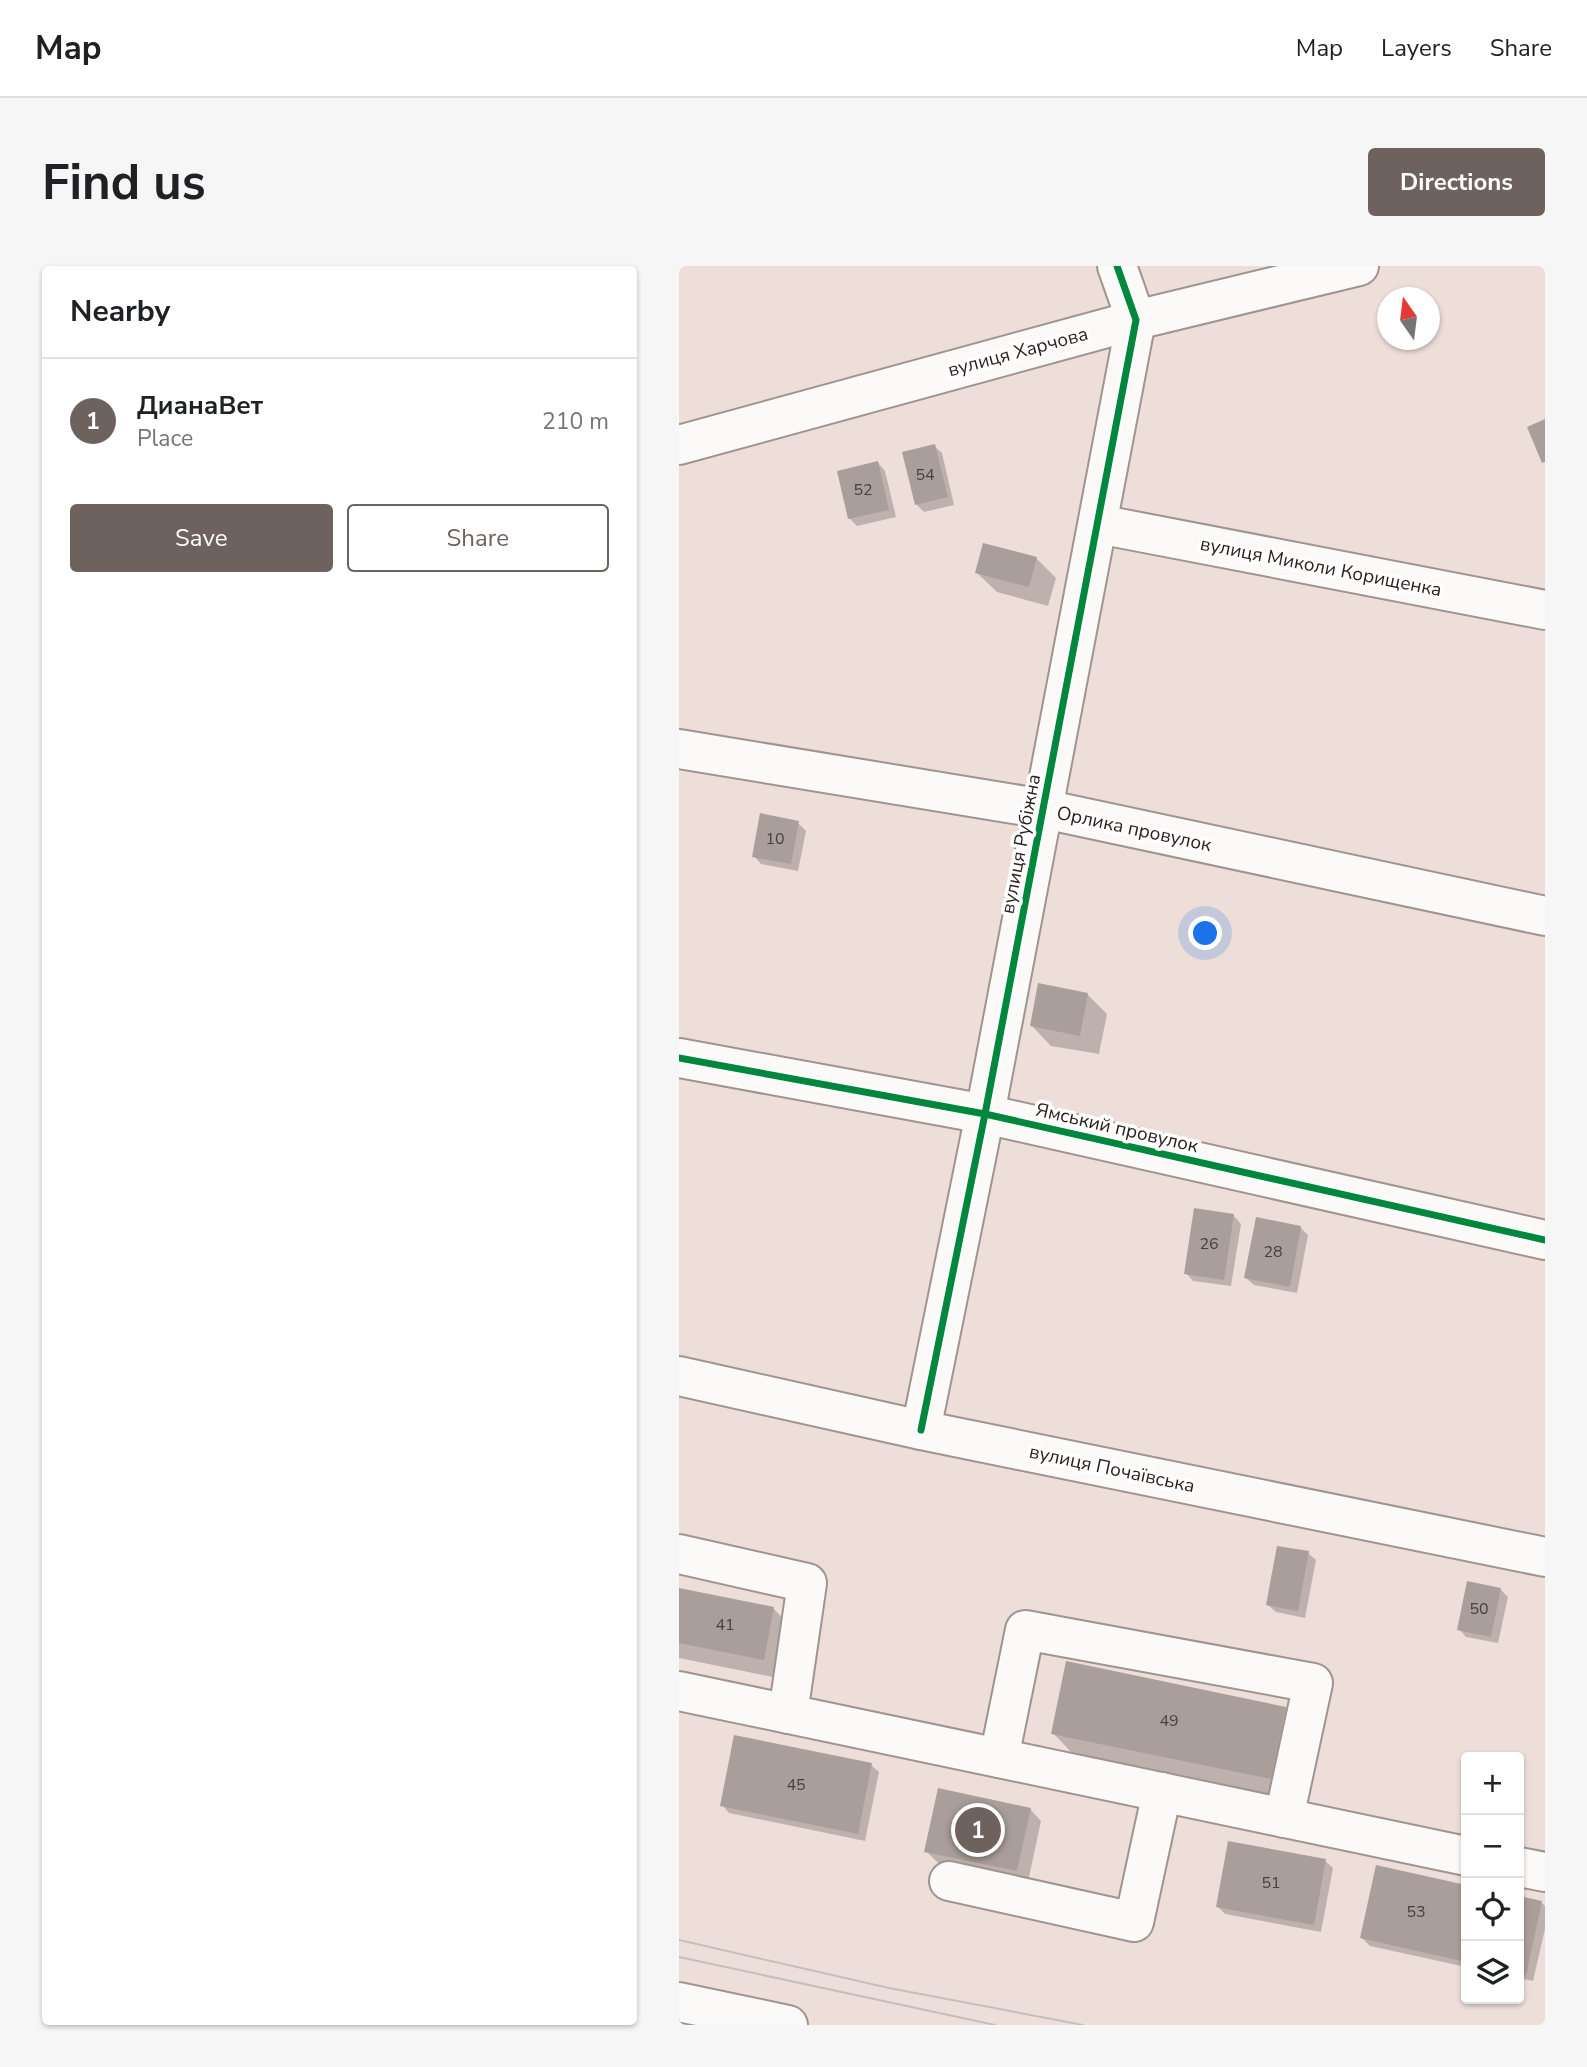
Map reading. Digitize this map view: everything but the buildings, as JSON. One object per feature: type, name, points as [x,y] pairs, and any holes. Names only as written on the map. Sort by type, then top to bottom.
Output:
[{"type":"street","name":"вулиця Рубіжна","points":[[921,1430],[1044,810],[1136,320],[1117,266]]},
{"type":"street","name":"вулиця Харчова","points":[[679,445],[1136,320],[1359,266]]},
{"type":"street","name":"вулиця Миколи Корищенка","points":[[1098,524],[1545,610]]},
{"type":"street","name":"Орлика провулок","points":[[679,749],[1044,810],[1545,916]]},
{"type":"street","name":"Ямський провулок","points":[[679,1058],[985,1114],[1545,1240]]},
{"type":"street","name":"вулиця Почаївська","points":[[679,1377],[921,1430],[1545,1557]]},
{"type":"street","points":[[679,1554],[807,1583],[788,1714]]},
{"type":"street","points":[[999,1758],[1025,1630],[1313,1683],[1284,1818]]},
{"type":"street","points":[[679,1691],[1461,1855]]},
{"type":"street","points":[[949,1881],[1134,1922],[1162,1792]]},
{"type":"street","points":[[1524,1868],[1545,1872]]},
{"type":"street","points":[[679,2002],[788,2025]]},
{"type":"tram line","points":[[679,1940],[889,1988],[1083,2025]]},
{"type":"tram line","points":[[679,1957],[995,2025]]},
{"type":"cycle path","points":[[921,1430],[985,1114],[1136,320],[1117,266]]},
{"type":"cycle path","points":[[679,1058],[985,1114],[1545,1240]]},
{"type":"place","name":"ДианаВет","points":[[978,1830]]}]
